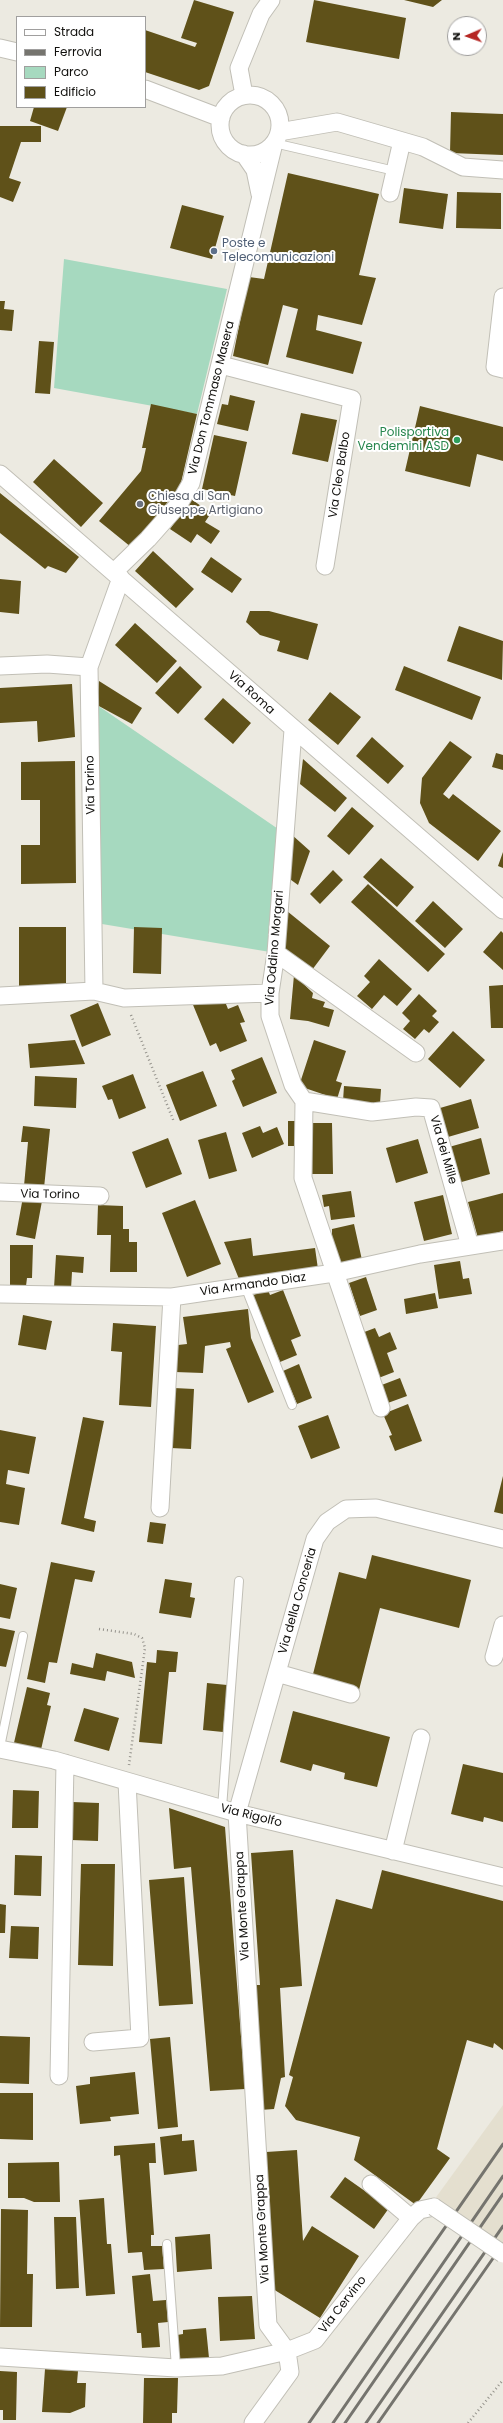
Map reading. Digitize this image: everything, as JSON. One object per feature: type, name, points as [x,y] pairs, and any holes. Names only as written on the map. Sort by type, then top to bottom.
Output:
[{"type":"street","points":[[244,95],[239,68],[261,14],[271,0]]},
{"type":"street","points":[[0,48],[16,52]]},
{"type":"street","points":[[146,89],[221,118]]},
{"type":"street","points":[[244,95],[254,95],[272,104],[280,122],[276,137],[260,153],[244,154],[235,150],[223,137],[221,118],[229,103],[244,95]]},
{"type":"street","points":[[276,137],[337,122],[423,147],[463,167],[503,170]]},
{"type":"street","name":"Via Don Tommaso Masera","points":[[118,575],[179,504],[191,483],[221,366],[276,137]]},
{"type":"street","points":[[390,193],[402,141]]},
{"type":"street","name":"Via Don Tommaso Masera","points":[[244,154],[255,170],[261,199]]},
{"type":"street","points":[[499,368],[503,297]]},
{"type":"street","name":"Via Cleo Balbo","points":[[221,366],[352,399],[325,566]]},
{"type":"street","name":"Via Roma","points":[[0,474],[118,575],[293,730],[503,910]]},
{"type":"street","points":[[0,666],[47,664],[89,667],[118,575]]},
{"type":"street","name":"Via Torino","points":[[89,667],[94,991]]},
{"type":"street","name":"Via Oddino Morgari","points":[[293,730],[276,954],[270,993],[270,1016],[293,1085],[304,1101]]},
{"type":"street","points":[[276,954],[416,1053]]},
{"type":"street","points":[[0,996],[94,991],[124,998],[270,993]]},
{"type":"street","points":[[304,1101],[303,1178],[381,1408]]},
{"type":"street","name":"Via dei Mille","points":[[304,1101],[372,1112],[416,1107],[431,1108],[470,1246]]},
{"type":"street","name":"Via Torino","points":[[0,1192],[100,1196]]},
{"type":"street","name":"Via Armando Diaz","points":[[0,1294],[172,1297],[334,1273],[420,1254],[503,1242]]},
{"type":"street","points":[[160,1508],[172,1297]]},
{"type":"street","name":"Via della Conceria","points":[[229,1811],[277,1673],[315,1539],[327,1522],[346,1509],[376,1508],[503,1539]]},
{"type":"street","points":[[494,1657],[503,1625]]},
{"type":"street","points":[[277,1673],[351,1694]]},
{"type":"street","points":[[393,1851],[421,1738]]},
{"type":"street","name":"Via Rigolfo","points":[[0,1748],[65,1763],[229,1811],[503,1877]]},
{"type":"street","points":[[59,2076],[65,1763]]},
{"type":"street","points":[[93,2042],[140,2038],[127,1782]]},
{"type":"street","name":"Via Monte Grappa","points":[[229,1811],[268,2325],[287,2351]]},
{"type":"street","points":[[371,2184],[412,2218]]},
{"type":"street","name":"Via Cervino","points":[[287,2351],[316,2340],[412,2218],[420,2210],[434,2207],[503,2254]]},
{"type":"street","points":[[0,2357],[176,2368],[222,2366],[287,2351],[290,2372],[253,2423]]},
{"type":"lane","points":[[276,137],[395,171]]},
{"type":"lane","points":[[245,1286],[292,1405]]},
{"type":"lane","points":[[229,1811],[239,1581]]},
{"type":"lane","points":[[0,1748],[23,1636]]},
{"type":"lane","points":[[167,2244],[176,2368]]},
{"type":"path","points":[[124,998],[174,1122]]},
{"type":"path","points":[[98,1629],[134,1634],[142,1638],[145,1648],[127,1782]]},
{"type":"path","points":[[468,2423],[503,2380]]},
{"type":"shaded area","points":[[503,2105],[503,2250],[434,2200]]},
{"type":"green space","points":[[64,259],[227,289],[197,414],[54,388]]},
{"type":"green space","points":[[97,705],[284,833],[276,953],[102,924]]},
{"type":"building","points":[[194,0],[234,12],[209,86],[199,90],[146,72],[146,30],[195,47],[197,43],[181,38]]},
{"type":"building","points":[[314,0],[406,18],[399,59],[306,42]]},
{"type":"building","points":[[404,0],[442,0],[433,7]]},
{"type":"building","points":[[34,108],[67,108],[58,131],[30,121]]},
{"type":"building","points":[[451,112],[503,114],[503,155],[450,153]]},
{"type":"building","points":[[0,126],[41,126],[41,142],[21,142],[9,178],[21,182],[13,202],[0,197]]},
{"type":"building","points":[[288,173],[379,194],[359,275],[376,278],[362,325],[318,315],[316,330],[362,342],[353,374],[286,357],[298,309],[283,305],[268,365],[233,356],[249,277],[264,279]]},
{"type":"building","points":[[404,188],[448,194],[443,229],[399,223]]},
{"type":"building","points":[[457,192],[501,193],[501,229],[456,228]]},
{"type":"building","points":[[182,205],[224,216],[212,259],[170,248]]},
{"type":"building","points":[[0,301],[5,301],[4,309],[14,310],[12,331],[0,330]]},
{"type":"building","points":[[39,341],[54,342],[50,394],[35,393]]},
{"type":"building","points":[[230,395],[255,401],[248,431],[217,424],[222,404],[228,405]]},
{"type":"building","name":"Chiesa di San Giuseppe Artigiano","points":[[151,404],[197,414],[180,487],[131,547],[99,521],[141,471],[146,448],[142,448]]},
{"type":"building","name":"Polisportiva Vendemini ASD","points":[[420,406],[503,427],[503,461],[477,454],[470,487],[405,471]]},
{"type":"building","points":[[301,413],[337,420],[328,462],[292,454]]},
{"type":"building","points":[[214,435],[247,442],[235,496],[202,489]]},
{"type":"building","points":[[54,459],[103,503],[81,527],[33,482]]},
{"type":"building","points":[[0,493],[79,557],[66,573],[48,566],[45,569],[0,533]]},
{"type":"building","points":[[191,499],[211,513],[205,522],[220,531],[211,544],[197,534],[191,543],[170,529]]},
{"type":"building","points":[[153,551],[194,589],[176,608],[135,571]]},
{"type":"building","points":[[211,557],[242,579],[232,593],[201,572]]},
{"type":"building","points":[[0,579],[21,581],[19,614],[0,612]]},
{"type":"building","points":[[250,611],[269,611],[318,624],[308,660],[277,651],[280,641],[260,635],[246,622]]},
{"type":"building","points":[[135,623],[177,661],[157,683],[115,645]]},
{"type":"building","points":[[459,626],[503,641],[502,680],[447,661]]},
{"type":"building","points":[[180,666],[202,687],[178,714],[155,693]]},
{"type":"building","points":[[404,666],[481,697],[472,720],[395,690]]},
{"type":"building","points":[[99,681],[142,708],[132,724],[97,705]]},
{"type":"building","points":[[72,684],[75,737],[38,742],[37,721],[0,723],[0,688]]},
{"type":"building","points":[[330,692],[361,717],[338,745],[308,720]]},
{"type":"building","points":[[223,698],[251,723],[233,744],[204,719]]},
{"type":"building","points":[[372,737],[404,766],[388,784],[356,756]]},
{"type":"building","points":[[450,741],[472,757],[443,794],[449,799],[453,794],[501,831],[478,861],[429,823],[420,803],[422,778]]},
{"type":"building","points":[[496,753],[503,755],[503,770],[492,767]]},
{"type":"building","points":[[303,759],[347,798],[335,812],[300,784]]},
{"type":"building","points":[[75,761],[76,883],[21,884],[21,845],[40,845],[40,800],[21,800],[21,762]]},
{"type":"building","points":[[352,807],[374,826],[349,855],[327,836]]},
{"type":"building","points":[[291,834],[310,851],[298,885],[287,877]]},
{"type":"building","points":[[503,852],[503,868],[498,866]]},
{"type":"building","points":[[381,858],[414,887],[397,907],[363,877]]},
{"type":"building","points":[[333,870],[343,880],[320,904],[310,894]]},
{"type":"building","points":[[368,884],[445,954],[428,972],[351,902]]},
{"type":"building","points":[[433,901],[463,929],[445,948],[415,921]]},
{"type":"building","points":[[287,911],[330,946],[312,970],[283,947]]},
{"type":"building","points":[[19,927],[66,927],[66,988],[19,988]]},
{"type":"building","points":[[134,927],[162,928],[161,974],[133,973]]},
{"type":"building","points":[[501,931],[503,933],[503,970],[483,952]]},
{"type":"building","points":[[379,959],[412,989],[397,1006],[384,995],[372,1009],[357,996],[370,982],[364,976]]},
{"type":"building","points":[[294,975],[313,993],[312,998],[325,1002],[323,1007],[334,1010],[329,1027],[308,1021],[290,1019]]},
{"type":"building","points":[[503,985],[503,1028],[491,1028],[489,986]]},
{"type":"building","points":[[419,994],[437,1011],[432,1016],[439,1022],[429,1033],[424,1029],[415,1039],[403,1029],[410,1021],[402,1013]]},
{"type":"building","points":[[224,999],[228,1009],[238,1005],[245,1022],[240,1023],[247,1041],[220,1052],[216,1043],[210,1046],[191,1000]]},
{"type":"building","points":[[98,1003],[111,1035],[82,1047],[70,1015]]},
{"type":"building","points":[[453,1031],[485,1060],[460,1088],[428,1059]]},
{"type":"building","points":[[75,1040],[85,1064],[30,1068],[28,1044]]},
{"type":"building","points":[[314,1040],[346,1051],[336,1081],[342,1083],[337,1099],[299,1086]]},
{"type":"building","points":[[262,1057],[277,1093],[243,1107],[232,1081],[235,1079],[231,1070]]},
{"type":"building","points":[[203,1071],[217,1106],[180,1121],[166,1085]]},
{"type":"building","points":[[133,1074],[146,1108],[119,1119],[112,1099],[108,1100],[102,1086]]},
{"type":"building","points":[[35,1076],[77,1078],[76,1108],[34,1106]]},
{"type":"building","points":[[344,1086],[381,1089],[380,1104],[343,1101]]},
{"type":"building","points":[[471,1099],[479,1128],[448,1137],[440,1108]]},
{"type":"building","points":[[288,1121],[299,1121],[299,1146],[288,1146]]},
{"type":"building","points":[[309,1123],[332,1123],[333,1174],[309,1174]]},
{"type":"building","points":[[23,1126],[50,1129],[44,1188],[24,1186],[28,1142],[21,1142]]},
{"type":"building","points":[[260,1126],[263,1133],[277,1127],[284,1144],[252,1158],[242,1133]]},
{"type":"building","points":[[226,1132],[237,1171],[209,1179],[198,1140]]},
{"type":"building","points":[[168,1138],[182,1174],[146,1188],[132,1152]]},
{"type":"building","points":[[481,1138],[490,1174],[458,1183],[449,1147]]},
{"type":"building","points":[[418,1139],[428,1173],[396,1183],[386,1148]]},
{"type":"building","points":[[351,1191],[355,1217],[331,1220],[329,1206],[324,1207],[322,1195]]},
{"type":"building","points":[[503,1193],[503,1231],[478,1238],[468,1202]]},
{"type":"building","points":[[443,1195],[452,1234],[424,1241],[414,1202]]},
{"type":"building","points":[[23,1197],[42,1201],[35,1239],[16,1235]]},
{"type":"building","points":[[195,1200],[221,1264],[187,1277],[162,1213]]},
{"type":"building","points":[[98,1205],[123,1206],[123,1229],[129,1229],[129,1242],[137,1242],[137,1272],[110,1272],[111,1235],[97,1235]]},
{"type":"building","points":[[354,1224],[362,1260],[338,1265],[326,1235],[332,1235],[332,1229]]},
{"type":"building","points":[[251,1238],[253,1256],[315,1248],[318,1269],[239,1279],[224,1242]]},
{"type":"building","points":[[10,1245],[33,1245],[32,1278],[27,1278],[26,1286],[10,1286]]},
{"type":"building","points":[[56,1255],[84,1257],[83,1273],[72,1272],[71,1289],[54,1288]]},
{"type":"building","points":[[460,1261],[463,1279],[469,1278],[472,1294],[439,1299],[434,1265]]},
{"type":"building","points":[[366,1277],[377,1310],[360,1316],[349,1283]]},
{"type":"building","points":[[268,1290],[270,1295],[283,1290],[301,1336],[291,1340],[297,1355],[280,1362],[253,1295]]},
{"type":"building","points":[[435,1293],[438,1308],[406,1314],[404,1299]]},
{"type":"building","points":[[248,1309],[251,1338],[274,1392],[248,1403],[226,1349],[231,1347],[230,1342],[205,1346],[203,1373],[175,1372],[178,1345],[187,1344],[183,1317]]},
{"type":"building","points":[[23,1315],[52,1321],[46,1350],[18,1345]]},
{"type":"building","points":[[113,1323],[156,1326],[151,1407],[119,1405],[122,1352],[111,1351]]},
{"type":"building","points":[[375,1328],[379,1337],[390,1332],[397,1349],[387,1353],[394,1372],[376,1379],[359,1334]]},
{"type":"building","points":[[299,1364],[312,1398],[297,1404],[283,1371]]},
{"type":"building","points":[[400,1378],[407,1396],[385,1404],[379,1386]]},
{"type":"building","points":[[174,1388],[194,1389],[191,1449],[171,1448]]},
{"type":"building","points":[[408,1404],[422,1441],[395,1451],[389,1436],[392,1435],[383,1414]]},
{"type":"building","points":[[328,1415],[340,1448],[311,1459],[298,1426]]},
{"type":"building","points":[[83,1417],[104,1421],[84,1518],[96,1521],[94,1532],[61,1524]]},
{"type":"building","points":[[0,1430],[36,1437],[29,1474],[8,1470],[6,1484],[25,1488],[19,1525],[0,1522]]},
{"type":"building","points":[[503,1476],[503,1514],[494,1512]]},
{"type":"building","points":[[150,1522],[166,1524],[163,1544],[147,1542]]},
{"type":"building","points":[[372,1555],[471,1580],[459,1628],[380,1608],[359,1690],[312,1678],[339,1572],[366,1579]]},
{"type":"building","points":[[51,1562],[95,1571],[92,1582],[75,1579],[57,1663],[49,1662],[45,1683],[27,1679]]},
{"type":"building","points":[[165,1579],[192,1583],[190,1597],[195,1598],[191,1618],[159,1613]]},
{"type":"building","points":[[0,1584],[17,1588],[10,1619],[0,1617]]},
{"type":"building","points":[[0,1628],[15,1631],[6,1667],[0,1666]]},
{"type":"building","points":[[157,1650],[178,1652],[176,1672],[169,1672],[162,1744],[139,1742],[147,1662],[156,1663]]},
{"type":"building","points":[[96,1653],[132,1662],[135,1678],[107,1671],[105,1681],[70,1674],[72,1663],[93,1668]]},
{"type":"building","points":[[207,1683],[227,1685],[223,1732],[203,1730]]},
{"type":"building","points":[[27,1687],[50,1693],[47,1705],[51,1706],[40,1754],[13,1747]]},
{"type":"building","points":[[84,1708],[119,1718],[109,1751],[74,1741]]},
{"type":"building","points":[[293,1711],[390,1737],[377,1787],[344,1779],[345,1773],[313,1764],[311,1771],[280,1762]]},
{"type":"building","points":[[463,1764],[503,1773],[503,1822],[484,1817],[483,1822],[451,1814]]},
{"type":"building","points":[[13,1790],[39,1791],[38,1828],[12,1828]]},
{"type":"building","points":[[72,1802],[99,1803],[98,1841],[71,1840]]},
{"type":"building","points":[[169,1808],[225,1827],[245,2089],[210,2091],[191,1867],[174,1869]]},
{"type":"building","points":[[293,1850],[302,1986],[280,1988],[285,2077],[281,2078],[274,2109],[260,2110],[253,1985],[260,1985],[251,1853]]},
{"type":"building","points":[[15,1855],[42,1856],[41,1896],[14,1895]]},
{"type":"building","points":[[81,1864],[115,1864],[113,1966],[78,1965]]},
{"type":"building","points":[[382,1870],[503,1901],[503,2050],[494,2043],[493,2048],[467,2040],[437,2149],[450,2158],[416,2205],[354,2160],[360,2137],[296,2120],[285,2106],[293,2077],[289,2075],[336,1899],[372,1909]]},
{"type":"building","points":[[184,1877],[193,2004],[159,2006],[149,1880]]},
{"type":"building","points":[[0,1904],[6,1905],[5,1933],[0,1933]]},
{"type":"building","points":[[11,1926],[39,1927],[38,1959],[9,1958]]},
{"type":"building","points":[[0,2036],[30,2037],[29,2084],[0,2083]]},
{"type":"building","points":[[170,2037],[178,2127],[158,2129],[150,2039]]},
{"type":"building","points":[[135,2072],[139,2114],[110,2117],[111,2121],[80,2124],[76,2086],[90,2084],[90,2077]]},
{"type":"building","points":[[0,2093],[33,2093],[33,2140],[0,2139]]},
{"type":"building","points":[[182,2134],[182,2141],[194,2140],[197,2171],[164,2175],[160,2137]]},
{"type":"building","points":[[155,2143],[156,2163],[149,2163],[154,2235],[151,2235],[151,2246],[162,2246],[164,2269],[144,2270],[142,2252],[128,2253],[120,2155],[114,2156],[114,2146]]},
{"type":"building","points":[[297,2150],[303,2241],[312,2226],[359,2256],[320,2318],[273,2289],[266,2152]]},
{"type":"building","points":[[59,2162],[60,2202],[34,2202],[24,2198],[8,2198],[8,2163]]},
{"type":"building","points":[[345,2177],[389,2208],[374,2229],[330,2197]]},
{"type":"building","points":[[104,2198],[107,2244],[111,2244],[115,2294],[86,2296],[79,2200]]},
{"type":"building","points":[[1,2209],[28,2210],[27,2274],[33,2274],[32,2327],[0,2327]]},
{"type":"building","points":[[54,2217],[76,2217],[79,2288],[56,2289]]},
{"type":"building","points":[[210,2234],[212,2269],[177,2272],[175,2237]]},
{"type":"building","points":[[150,2274],[153,2301],[166,2300],[168,2322],[158,2323],[160,2347],[142,2348],[141,2333],[137,2333],[132,2276]]},
{"type":"building","points":[[252,2296],[255,2339],[220,2341],[218,2297]]},
{"type":"building","points":[[206,2328],[209,2358],[179,2360],[177,2335],[183,2334],[183,2330]]},
{"type":"building","points":[[45,2369],[78,2371],[77,2383],[86,2383],[85,2407],[70,2413],[42,2412]]},
{"type":"building","points":[[0,2371],[17,2372],[16,2420],[3,2420],[3,2410],[0,2410]]},
{"type":"building","points":[[144,2378],[178,2378],[177,2413],[172,2413],[172,2423],[143,2423]]},
{"type":"railway","points":[[309,2423],[503,2144]]},
{"type":"railway","points":[[333,2423],[503,2176]]},
{"type":"railway","points":[[345,2423],[503,2194]]},
{"type":"railway","points":[[366,2423],[503,2226]]},
{"type":"railway","points":[[378,2423],[503,2244]]},
{"type":"place","name":"Poste e Telecomunicazioni","points":[[214,251]]},
{"type":"place","name":"Polisportiva Vendemini ASD","points":[[457,440]]},
{"type":"place","name":"Chiesa di San Giuseppe Artigiano","points":[[140,504]]}]
